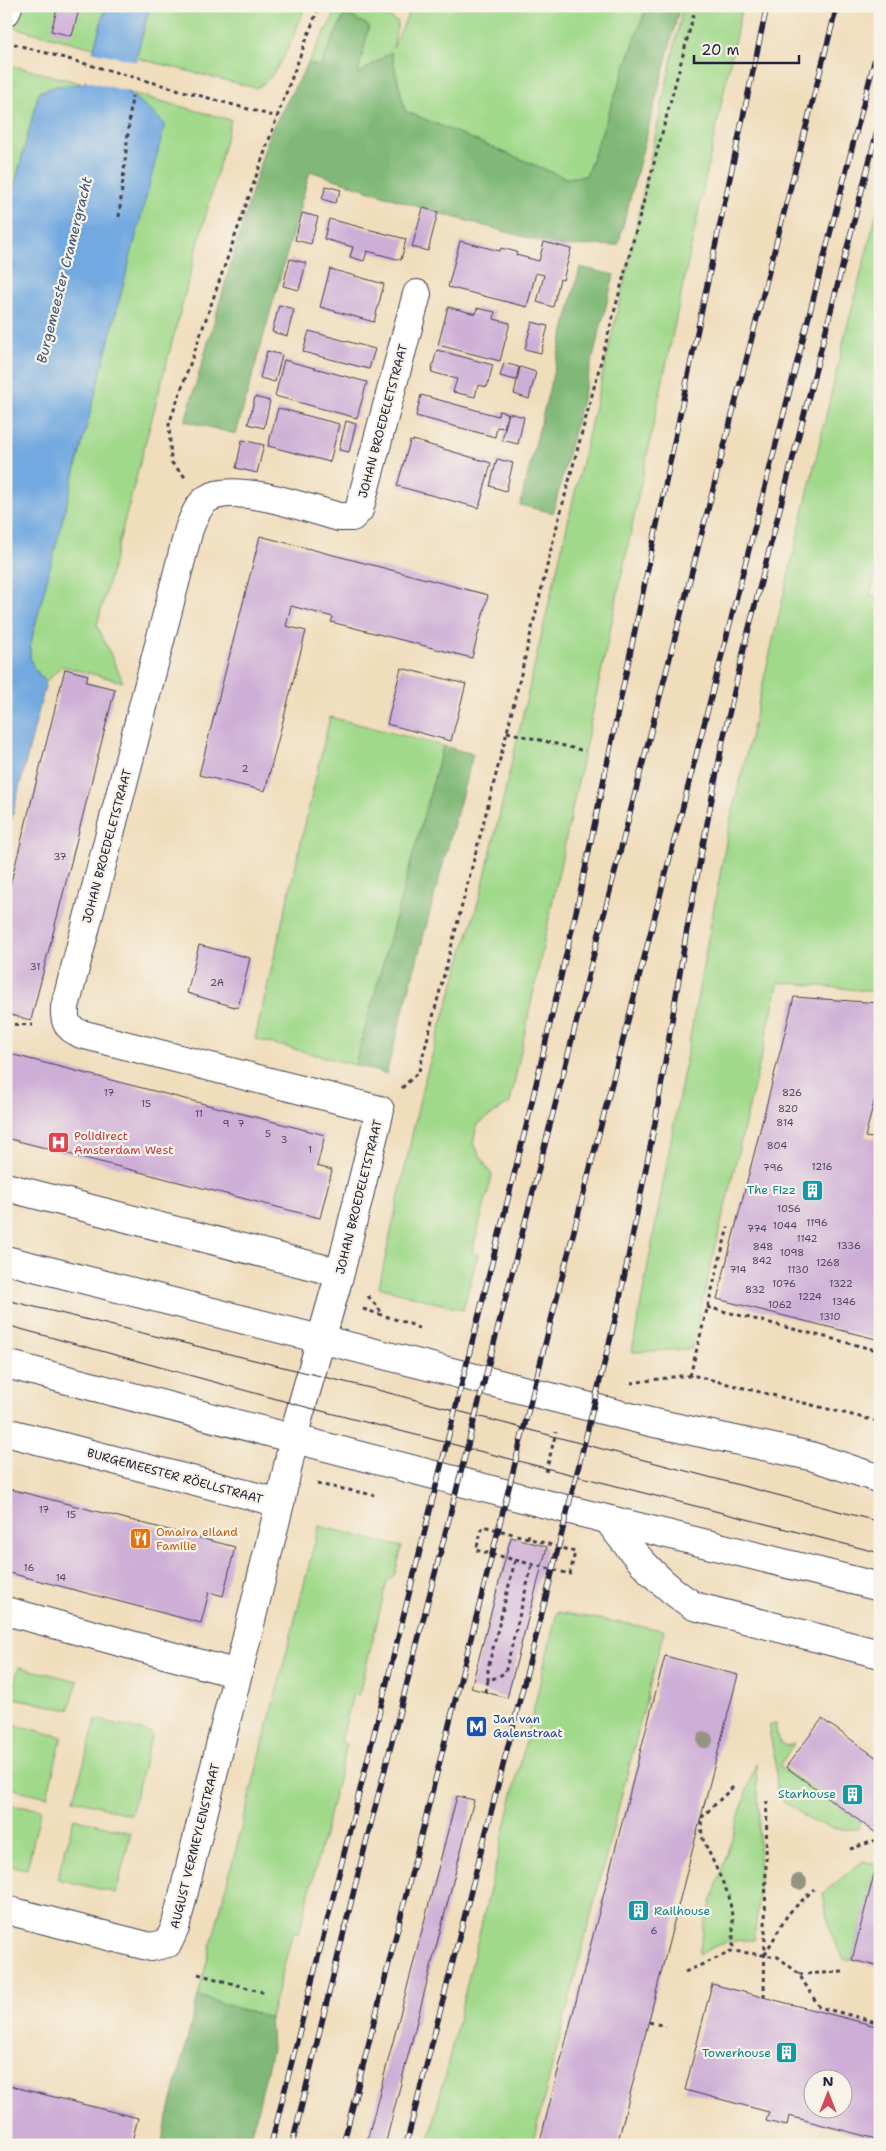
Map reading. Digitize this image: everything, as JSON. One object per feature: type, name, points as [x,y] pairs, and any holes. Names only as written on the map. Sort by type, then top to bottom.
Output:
[{"type":"street","points":[[6,12],[8,6]]},
{"type":"street","name":"JOHAN BROEDELETSTRAAT","points":[[321,1338],[340,1273],[380,1110],[82,1034],[66,1025],[65,1007],[189,529],[197,512],[206,499],[218,494],[232,492],[248,494],[339,517],[352,518],[359,510],[418,294]]},
{"type":"street","points":[[6,1187],[340,1273]]},
{"type":"street","points":[[6,1260],[650,1422],[810,1456],[880,1480]]},
{"type":"street","name":"BURGEMEESTER RÖELLSTRAAT","points":[[6,1432],[280,1503],[294,1439],[321,1338]]},
{"type":"street","points":[[6,1364],[609,1521],[880,1587]]},
{"type":"street","name":"AUGUST VERMEYLENSTRAAT","points":[[6,1910],[151,1946],[168,1943],[175,1928],[280,1503]]},
{"type":"street","points":[[609,1521],[625,1543],[670,1589],[694,1606],[880,1654]]},
{"type":"street","points":[[6,1611],[238,1674]]},
{"type":"path","points":[[206,499],[171,462],[169,424],[277,117],[319,6]]},
{"type":"path","points":[[380,1110],[419,1071],[507,732],[554,537],[696,6]]},
{"type":"path","points":[[6,41],[277,117]]},
{"type":"path","points":[[119,217],[132,96]]},
{"type":"path","points":[[507,732],[585,751]]},
{"type":"path","points":[[690,1376],[728,1227]]},
{"type":"path","points":[[707,1307],[880,1351]]},
{"type":"path","points":[[384,1315],[425,1331]]},
{"type":"path","points":[[626,1384],[690,1376],[716,1380],[880,1422]]},
{"type":"path","points":[[528,1538],[565,1400]]},
{"type":"path","points":[[483,1526],[575,1552],[570,1574],[515,1561],[476,1550],[483,1526]]},
{"type":"path","points":[[484,1692],[488,1680],[488,1668],[515,1561]]},
{"type":"path","points":[[488,1680],[505,1673],[532,1565]]},
{"type":"path","points":[[733,1787],[701,1818],[702,1837],[729,1896],[733,1922],[733,1951]]},
{"type":"path","points":[[764,1997],[768,1798]]},
{"type":"path","points":[[850,1849],[880,1839]]},
{"type":"path","points":[[765,1954],[788,1914],[814,1888]]},
{"type":"path","points":[[685,1972],[733,1951],[778,1956],[799,1974],[820,2008],[880,2023]]},
{"type":"path","points":[[799,1974],[843,1972]]},
{"type":"path","points":[[198,1974],[266,1993]]},
{"type":"path","points":[[878,1993],[880,1988]]},
{"type":"path","points":[[649,2022],[665,2026]]},
{"type":"green space","points":[[16,6],[106,6],[94,48],[11,27]]},
{"type":"green space","points":[[150,6],[306,6],[280,63],[273,74],[256,88],[136,58]]},
{"type":"green space","points":[[339,6],[366,6],[398,22],[393,48],[412,6],[647,6],[586,176],[566,178],[405,111],[391,52],[357,75],[345,13],[320,67],[308,63]]},
{"type":"green space","points":[[647,6],[680,6],[618,245],[557,246],[431,211],[310,171],[236,434],[185,421],[269,134],[308,63],[320,67],[345,13],[369,26],[358,74],[391,52],[405,111],[566,178],[586,176]]},
{"type":"green space","points":[[683,6],[742,6],[510,1103],[477,1124],[473,1143],[492,1176],[472,1252],[478,1254],[463,1310],[379,1287],[423,1085],[482,889],[624,283]]},
{"type":"green space","points":[[6,64],[84,84],[57,86],[39,92],[6,218]]},
{"type":"green space","points":[[127,92],[231,120],[97,625],[123,682],[62,666],[46,682],[30,663],[29,653],[132,96]]},
{"type":"green space","points":[[880,200],[880,554],[870,595],[880,596],[880,992],[779,982],[691,1349],[632,1352],[728,831],[846,331]]},
{"type":"green space","points":[[580,267],[614,275],[553,513],[520,505]]},
{"type":"green space","points":[[330,717],[443,746],[355,1065],[255,1039]]},
{"type":"green space","points":[[443,746],[473,754],[386,1074],[355,1065]]},
{"type":"green space","points":[[319,1526],[402,1547],[395,1574],[387,1582],[359,1695],[353,1694],[341,1742],[347,1744],[299,1933],[293,1932],[270,2018],[198,1996]]},
{"type":"green space","points":[[557,1612],[664,1630],[532,2145],[502,2136],[500,2145],[428,2145]]},
{"type":"green space","points":[[19,1667],[78,1681],[69,1710],[10,1697]]},
{"type":"green space","points":[[96,1719],[152,1733],[131,1815],[74,1799]]},
{"type":"green space","points":[[6,1722],[62,1737],[47,1797],[6,1787]]},
{"type":"green space","points":[[770,1724],[776,1724],[777,1737],[780,1742],[786,1746],[794,1744],[779,1766],[860,1821],[859,1829],[836,1829],[811,1821],[785,1802],[777,1790]]},
{"type":"green space","points":[[756,1763],[759,1814],[759,1897],[754,1940],[725,1943],[699,1955],[704,1925]]},
{"type":"green space","points":[[6,1805],[41,1809],[27,1869],[6,1865]]},
{"type":"green space","points":[[74,1818],[131,1833],[116,1893],[57,1879]]},
{"type":"green space","points":[[863,1861],[877,1865],[852,1960],[845,1960],[830,1928],[823,1893]]},
{"type":"green space","points":[[198,1996],[270,2018],[272,2049],[249,2145],[161,2145]]},
{"type":"water","name":"Burgemeester Cramergracht","points":[[106,6],[150,6],[127,92],[165,124],[33,634],[30,649],[31,660],[36,670],[46,682],[6,840],[6,218],[39,92],[57,86],[84,84]]},
{"type":"pier","points":[[91,51],[138,62],[131,92],[83,80]]},
{"type":"building","points":[[58,6],[80,6],[72,36],[51,31]]},
{"type":"building","points":[[326,186],[341,190],[335,203],[322,199]]},
{"type":"building","points":[[423,208],[438,212],[428,251],[412,247]]},
{"type":"building","points":[[302,213],[318,217],[311,244],[295,240]]},
{"type":"building","points":[[329,219],[406,239],[401,260],[367,251],[364,261],[350,257],[353,247],[324,239]]},
{"type":"building","points":[[460,241],[500,251],[501,248],[517,252],[516,255],[539,261],[544,242],[571,249],[563,280],[560,279],[553,307],[537,302],[544,275],[536,273],[527,307],[448,287]]},
{"type":"building","points":[[290,259],[306,263],[299,290],[283,286]]},
{"type":"building","points":[[330,269],[384,284],[374,322],[320,307]]},
{"type":"building","points":[[279,305],[294,309],[287,336],[272,332]]},
{"type":"building","points":[[448,307],[476,314],[477,308],[495,312],[494,319],[510,323],[500,361],[438,345]]},
{"type":"building","points":[[532,322],[548,326],[541,353],[525,349]]},
{"type":"building","points":[[309,331],[375,349],[369,369],[303,352]]},
{"type":"building","points":[[437,350],[493,365],[487,387],[478,385],[475,397],[453,392],[457,379],[431,372]]},
{"type":"building","points":[[267,351],[282,355],[275,382],[260,378]]},
{"type":"building","points":[[284,360],[367,382],[357,418],[275,396]]},
{"type":"building","points":[[504,363],[519,367],[516,380],[500,376]]},
{"type":"building","points":[[520,367],[536,372],[529,399],[514,394]]},
{"type":"building","points":[[421,395],[498,416],[499,411],[508,413],[504,428],[497,427],[495,437],[416,416]]},
{"type":"building","points":[[255,397],[270,401],[264,428],[248,424]]},
{"type":"building","points":[[278,408],[339,424],[330,462],[268,446]]},
{"type":"building","points":[[509,413],[524,417],[518,444],[502,440]]},
{"type":"building","points":[[346,421],[356,424],[349,452],[339,450]]},
{"type":"building","points":[[242,440],[264,445],[257,473],[236,468]]},
{"type":"building","points":[[413,440],[491,463],[479,508],[397,486],[410,441],[413,442]]},
{"type":"building","points":[[497,459],[513,463],[506,491],[490,486]]},
{"type":"building","points":[[260,536],[488,595],[472,658],[331,622],[333,617],[291,606],[286,626],[306,631],[265,791],[199,775]]},
{"type":"building","points":[[401,668],[466,684],[451,741],[387,724]]},
{"type":"building","points":[[65,669],[88,675],[86,682],[115,689],[31,1020],[6,1014],[6,901]]},
{"type":"building","points":[[199,945],[250,958],[238,1008],[187,993]]},
{"type":"building","name":"The Fizz","points":[[794,997],[880,1003],[880,1079],[865,1137],[880,1139],[880,1340],[717,1299]]},
{"type":"building","points":[[6,1053],[325,1135],[317,1166],[332,1170],[320,1218],[6,1138]]},
{"type":"building","points":[[6,1488],[235,1547],[223,1596],[209,1592],[201,1623],[6,1572]]},
{"type":"building","points":[[511,1537],[547,1547],[507,1698],[471,1688]]},
{"type":"building","name":"Railhouse","points":[[665,1656],[738,1675],[617,2145],[539,2145]]},
{"type":"building","name":"Starhouse","points":[[822,1719],[880,1760],[880,1836],[786,1767]]},
{"type":"building","points":[[457,1796],[474,1800],[385,2145],[366,2145]]},
{"type":"building","points":[[880,1855],[880,1967],[852,1960]]},
{"type":"building","name":"Towerhouse","points":[[712,1984],[880,2027],[880,2140],[789,2116],[787,2126],[766,2121],[769,2112],[685,2090]]},
{"type":"building","points":[[6,2085],[138,2118],[131,2145],[6,2145]]},
{"type":"tram line","points":[[6,1300],[374,1389],[880,1522]]},
{"type":"tram line","points":[[6,1325],[302,1406],[880,1553]]},
{"type":"railway","points":[[271,2145],[527,1123],[578,903],[767,6]]},
{"type":"railway","points":[[292,2145],[356,1882],[837,6]]},
{"type":"railway","points":[[343,2145],[558,1293],[880,39]]},
{"type":"railway","points":[[406,2145],[618,1308],[655,1123],[687,929],[723,740],[746,640],[880,120]]},
{"type":"place","name":"Polidirect Amsterdam West","points":[[58,1143]]},
{"type":"place","name":"The Fizz","points":[[812,1190]]},
{"type":"place","name":"Omaira eiland Familie","points":[[140,1539]]},
{"type":"place","name":"Jan van Galenstraat","points":[[477,1726]]},
{"type":"place","name":"Starhouse","points":[[852,1794]]},
{"type":"place","name":"Railhouse","points":[[638,1911]]},
{"type":"place","name":"Towerhouse","points":[[787,2053]]}]
